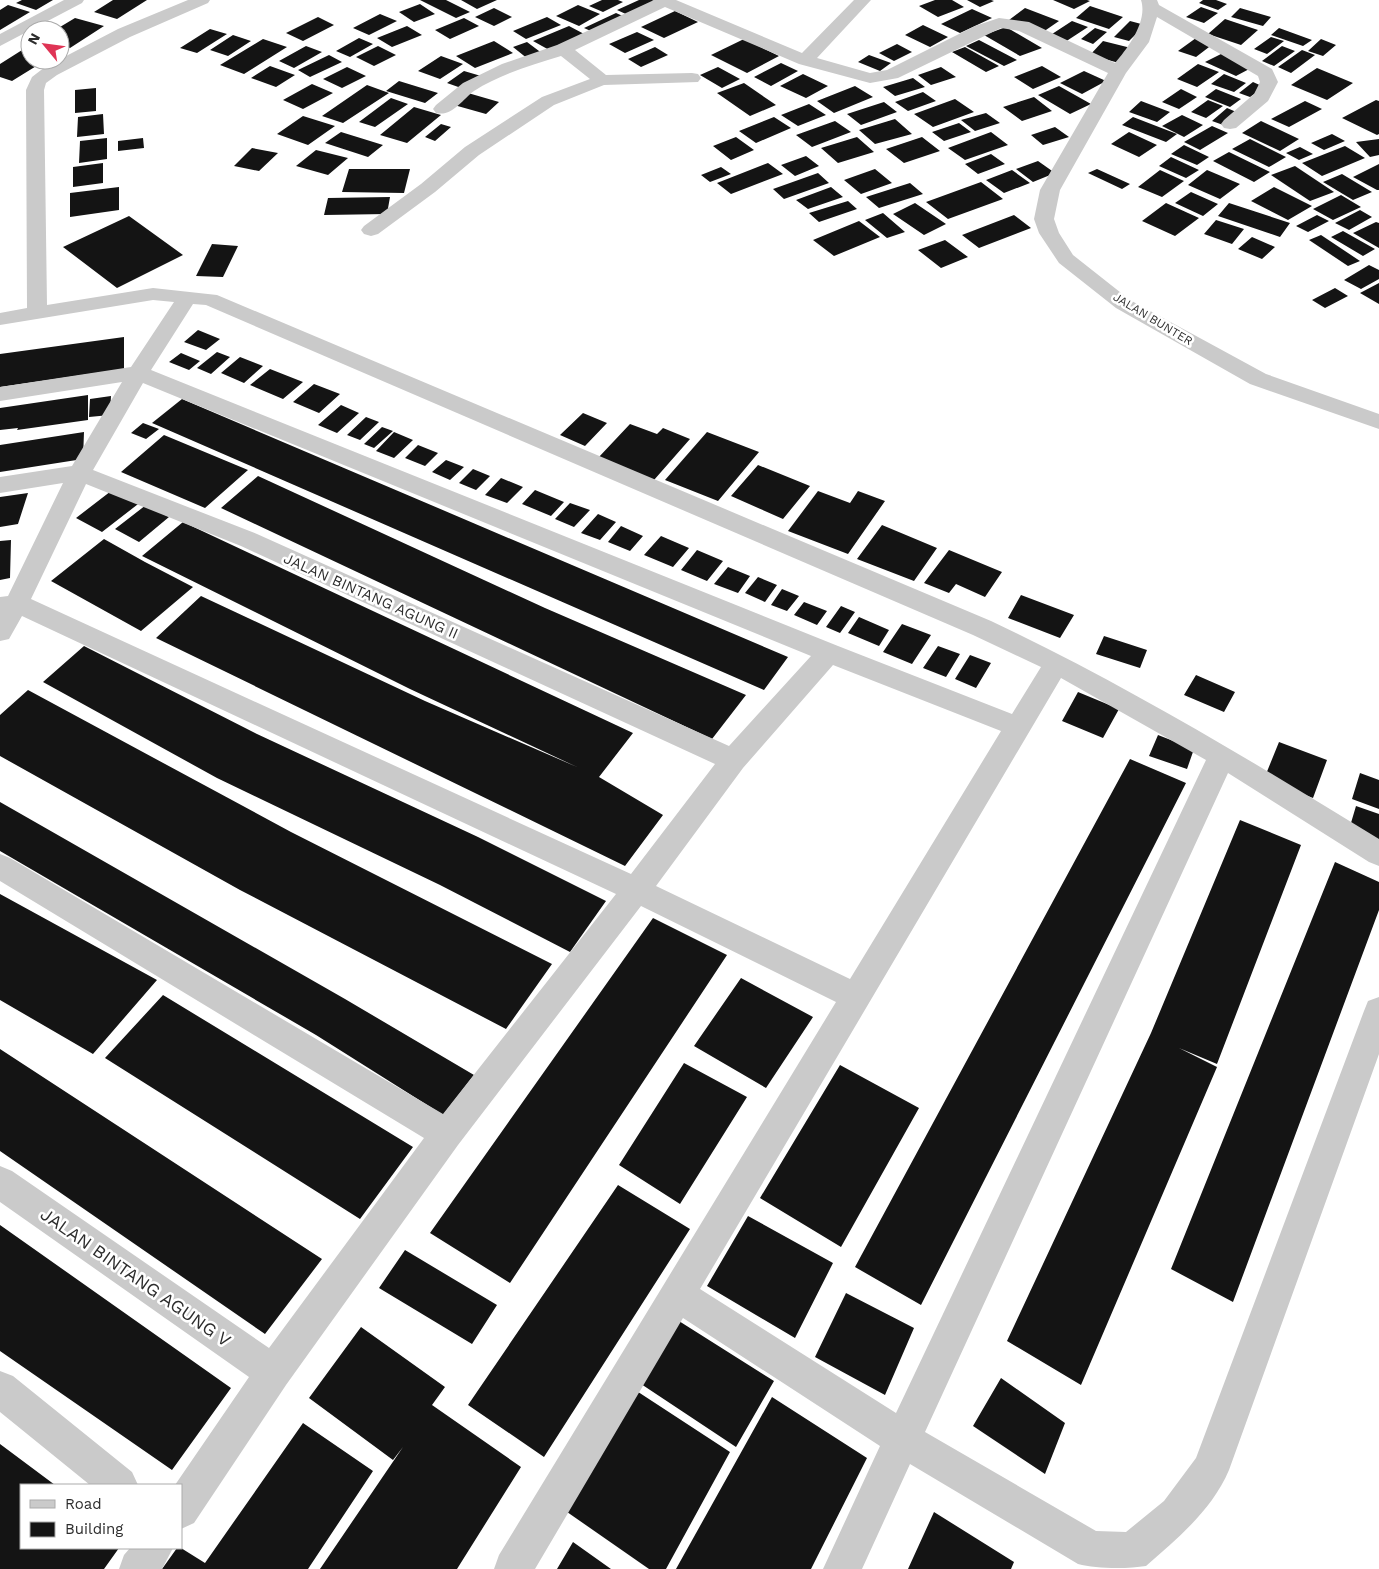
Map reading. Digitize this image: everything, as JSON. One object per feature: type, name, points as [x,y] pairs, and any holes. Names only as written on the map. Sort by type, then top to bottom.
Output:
[{"type":"street","points":[[0,41],[76,0]]},
{"type":"street","points":[[37,314],[35,90],[38,81],[50,71],[116,37],[202,0]]},
{"type":"street","points":[[805,60],[863,0]]},
{"type":"street","points":[[442,109],[469,86],[508,68],[564,49],[664,1],[805,60],[870,78],[892,74],[999,23],[1023,26],[1118,72]]},
{"type":"street","points":[[1151,4],[1231,54],[1266,72],[1269,82],[1262,97],[1230,124]]},
{"type":"street","name":"JALAN BUNTER","points":[[1151,4],[1141,42],[1118,72],[1050,190],[1044,219],[1049,233],[1066,259],[1123,304],[1258,379],[1379,422]]},
{"type":"street","points":[[564,49],[602,80]]},
{"type":"street","points":[[371,230],[428,188],[472,151],[548,101],[602,80],[692,78]]},
{"type":"street","points":[[0,319],[153,294],[210,299],[982,628],[1056,663],[1222,756],[1379,854]]},
{"type":"street","points":[[0,632],[8,605],[80,472],[138,373],[187,297]]},
{"type":"street","points":[[0,394],[138,373],[1018,728]]},
{"type":"street","points":[[0,486],[80,472]]},
{"type":"street","name":"JALAN BINTANG AGUNG II","points":[[80,472],[249,540],[734,760]]},
{"type":"street","points":[[8,605],[636,890],[856,996]]},
{"type":"street","points":[[182,1508],[273,1372],[447,1134],[734,760],[829,653]]},
{"type":"street","points":[[513,1569],[1056,663]]},
{"type":"street","points":[[842,1569],[904,1440],[1222,756]]},
{"type":"street","points":[[0,866],[447,1134]]},
{"type":"street","points":[[677,1294],[904,1440],[1092,1550],[1132,1552],[1177,1514],[1210,1470],[1379,1012]]},
{"type":"street","name":"JALAN BINTANG AGUNG V","points":[[0,1182],[273,1372]]},
{"type":"street","points":[[0,1389],[118,1484]]},
{"type":"street","points":[[138,1569],[153,1549]]},
{"type":"building","points":[[22,0],[53,0],[36,10],[16,3]]},
{"type":"building","points":[[113,0],[147,0],[117,19],[94,12]]},
{"type":"building","points":[[420,0],[446,0],[470,12],[456,18]]},
{"type":"building","points":[[461,0],[497,0],[477,9]]},
{"type":"building","points":[[602,0],[618,0],[623,2],[603,12],[589,6]]},
{"type":"building","points":[[639,0],[657,2],[628,15],[617,10]]},
{"type":"building","points":[[935,0],[952,0],[964,7],[938,17],[919,6]]},
{"type":"building","points":[[967,0],[991,0],[994,1],[980,7]]},
{"type":"building","points":[[1053,0],[1087,0],[1090,1],[1074,9]]},
{"type":"building","points":[[1203,0],[1216,0],[1227,4],[1218,10],[1199,3]]},
{"type":"building","points":[[420,4],[435,14],[414,22],[399,12]]},
{"type":"building","points":[[8,5],[30,12],[0,30],[0,10]]},
{"type":"building","points":[[578,5],[600,14],[579,26],[556,16]]},
{"type":"building","points":[[1090,6],[1123,17],[1109,29],[1076,18]]},
{"type":"building","points":[[1201,7],[1218,13],[1204,23],[1186,17]]},
{"type":"building","points":[[494,8],[512,17],[494,26],[475,17]]},
{"type":"building","points":[[1025,8],[1059,21],[1043,32],[1009,20]]},
{"type":"building","points":[[1240,8],[1271,17],[1263,26],[1231,17]]},
{"type":"building","points":[[972,9],[992,18],[960,33],[941,24]]},
{"type":"building","points":[[675,11],[698,22],[664,38],[641,27]]},
{"type":"building","points":[[616,13],[625,17],[593,32],[584,28]]},
{"type":"building","points":[[380,14],[397,21],[369,35],[353,28]]},
{"type":"building","points":[[318,17],[334,25],[303,41],[286,33]]},
{"type":"building","points":[[547,17],[561,25],[526,39],[513,31]]},
{"type":"building","points":[[75,18],[104,26],[70,48],[70,21]]},
{"type":"building","points":[[464,18],[479,26],[450,39],[435,30]]},
{"type":"building","points":[[1225,19],[1258,30],[1241,45],[1208,34]]},
{"type":"building","points":[[1072,21],[1088,27],[1065,42],[1049,36]]},
{"type":"building","points":[[1130,21],[1145,25],[1129,41],[1114,37]]},
{"type":"building","points":[[923,25],[948,37],[930,47],[905,35]]},
{"type":"building","points":[[407,26],[422,35],[392,47],[377,38]]},
{"type":"building","points":[[569,26],[586,35],[551,51],[533,41]]},
{"type":"building","points":[[1006,27],[1042,48],[1020,56],[984,35]]},
{"type":"building","points":[[1095,28],[1107,32],[1093,44],[1081,39]]},
{"type":"building","points":[[1279,28],[1312,40],[1303,46],[1271,35]]},
{"type":"building","points":[[210,29],[227,34],[197,53],[180,48]]},
{"type":"building","points":[[637,32],[654,40],[625,53],[609,44]]},
{"type":"building","points":[[233,35],[251,41],[228,56],[210,50]]},
{"type":"building","points":[[1271,37],[1284,41],[1267,54],[1254,49]]},
{"type":"building","points":[[359,38],[373,44],[350,57],[336,51]]},
{"type":"building","points":[[1196,38],[1213,44],[1196,57],[1178,51]]},
{"type":"building","points":[[263,39],[287,47],[244,74],[220,65]]},
{"type":"building","points":[[744,39],[779,56],[747,73],[711,55]]},
{"type":"building","points":[[1321,39],[1336,45],[1323,56],[1308,51]]},
{"type":"building","points":[[979,40],[1017,60],[1004,66],[966,46]]},
{"type":"building","points":[[494,41],[513,53],[475,68],[456,56]]},
{"type":"building","points":[[1103,41],[1131,48],[1119,63],[1090,55]]},
{"type":"building","points":[[527,42],[543,54],[528,59],[513,47]]},
{"type":"building","points":[[897,44],[912,52],[894,61],[879,53]]},
{"type":"building","points":[[306,46],[322,52],[294,68],[279,61]]},
{"type":"building","points":[[378,46],[396,55],[374,66],[356,57]]},
{"type":"building","points":[[1282,46],[1295,51],[1274,66],[1262,61]]},
{"type":"building","points":[[655,47],[668,55],[641,67],[628,59]]},
{"type":"building","points":[[965,47],[999,66],[986,72],[952,52]]},
{"type":"building","points":[[1302,50],[1315,55],[1291,73],[1278,67]]},
{"type":"building","points":[[20,51],[20,70],[30,70],[12,81],[0,77],[0,64]]},
{"type":"building","points":[[1223,53],[1253,67],[1236,76],[1205,62]]},
{"type":"building","points":[[329,55],[342,62],[310,77],[298,70]]},
{"type":"building","points":[[869,55],[891,63],[880,71],[858,62]]},
{"type":"building","points":[[441,56],[463,64],[440,79],[418,71]]},
{"type":"building","points":[[781,63],[798,71],[771,86],[754,77]]},
{"type":"building","points":[[1198,64],[1219,72],[1197,87],[1177,79]]},
{"type":"building","points":[[270,66],[295,75],[276,87],[251,78]]},
{"type":"building","points":[[1042,66],[1061,77],[1033,89],[1014,77]]},
{"type":"building","points":[[347,67],[366,76],[342,88],[323,79]]},
{"type":"building","points":[[718,67],[740,79],[722,88],[700,75]]},
{"type":"building","points":[[941,67],[956,77],[931,85],[918,75]]},
{"type":"building","points":[[1317,68],[1353,83],[1327,100],[1291,85]]},
{"type":"building","points":[[464,71],[481,76],[464,89],[447,83]]},
{"type":"building","points":[[1084,71],[1106,81],[1082,94],[1060,83]]},
{"type":"building","points":[[803,74],[828,86],[806,98],[780,86]]},
{"type":"building","points":[[1224,74],[1246,83],[1234,92],[1211,84]]},
{"type":"building","points":[[913,78],[925,87],[895,96],[883,87]]},
{"type":"building","points":[[399,81],[438,93],[425,103],[386,91]]},
{"type":"building","points":[[1253,82],[1264,87],[1250,97],[1239,93]]},
{"type":"building","points":[[744,83],[776,105],[750,116],[717,93]]},
{"type":"building","points":[[312,84],[333,93],[303,109],[283,100]]},
{"type":"building","points":[[367,85],[389,93],[343,123],[322,116]]},
{"type":"building","points":[[855,86],[873,97],[834,113],[817,101]]},
{"type":"building","points":[[1059,86],[1091,104],[1070,114],[1038,95]]},
{"type":"building","points":[[96,88],[96,111],[75,113],[75,90]]},
{"type":"building","points":[[1181,89],[1197,97],[1179,109],[1162,102]]},
{"type":"building","points":[[1216,89],[1241,99],[1230,107],[1205,97]]},
{"type":"building","points":[[923,92],[936,101],[908,111],[895,102]]},
{"type":"building","points":[[468,93],[499,102],[486,114],[454,105]]},
{"type":"building","points":[[1034,97],[1052,111],[1022,121],[1003,107]]},
{"type":"building","points":[[391,98],[408,104],[375,127],[359,122]]},
{"type":"building","points":[[955,99],[974,112],[933,127],[914,114]]},
{"type":"building","points":[[1208,100],[1223,106],[1206,118],[1191,112]]},
{"type":"building","points":[[1376,100],[1379,101],[1379,134],[1377,135],[1342,118]]},
{"type":"building","points":[[1141,101],[1170,112],[1157,122],[1129,112]]},
{"type":"building","points":[[1305,101],[1322,109],[1289,127],[1271,119]]},
{"type":"building","points":[[884,102],[897,112],[861,125],[847,114]]},
{"type":"building","points":[[809,104],[826,115],[798,126],[781,115]]},
{"type":"building","points":[[414,107],[441,115],[407,143],[380,135]]},
{"type":"building","points":[[1227,108],[1241,114],[1226,126],[1212,121]]},
{"type":"building","points":[[986,113],[1000,123],[975,131],[961,120]]},
{"type":"building","points":[[103,114],[104,134],[77,137],[78,117]]},
{"type":"building","points":[[1182,115],[1203,125],[1184,137],[1162,126]]},
{"type":"building","points":[[303,116],[335,126],[308,145],[277,134]]},
{"type":"building","points":[[774,117],[791,128],[756,143],[739,131]]},
{"type":"building","points":[[1133,117],[1177,134],[1166,142],[1122,125]]},
{"type":"building","points":[[895,119],[912,134],[875,144],[859,130]]},
{"type":"building","points":[[835,121],[851,132],[812,147],[796,135]]},
{"type":"building","points":[[1261,121],[1299,139],[1280,151],[1242,133]]},
{"type":"building","points":[[959,123],[971,132],[944,141],[932,132]]},
{"type":"building","points":[[441,124],[451,127],[435,141],[425,137]]},
{"type":"building","points":[[1212,126],[1228,133],[1200,150],[1184,142]]},
{"type":"building","points":[[1055,127],[1069,137],[1043,145],[1031,135]]},
{"type":"building","points":[[341,132],[383,145],[368,157],[325,143]]},
{"type":"building","points":[[991,132],[1008,145],[965,160],[948,148]]},
{"type":"building","points":[[1129,132],[1157,145],[1139,157],[1111,144]]},
{"type":"building","points":[[1332,134],[1345,141],[1324,150],[1311,143]]},
{"type":"building","points":[[736,137],[754,150],[731,160],[713,146]]},
{"type":"building","points":[[857,137],[874,152],[838,163],[821,148]]},
{"type":"building","points":[[922,137],[940,151],[904,163],[886,149]]},
{"type":"building","points":[[107,138],[107,159],[79,163],[80,141]]},
{"type":"building","points":[[143,138],[144,148],[118,151],[118,141]]},
{"type":"building","points":[[1250,139],[1286,157],[1269,167],[1232,149]]},
{"type":"building","points":[[1379,139],[1379,155],[1370,157],[1356,142]]},
{"type":"building","points":[[1184,145],[1209,157],[1197,165],[1171,154]]},
{"type":"building","points":[[1345,146],[1365,158],[1322,176],[1302,163]]},
{"type":"building","points":[[1300,147],[1313,154],[1299,160],[1286,153]]},
{"type":"building","points":[[252,148],[278,153],[259,171],[234,166]]},
{"type":"building","points":[[316,150],[348,158],[328,175],[296,166]]},
{"type":"building","points":[[1229,152],[1270,172],[1254,182],[1213,161]]},
{"type":"building","points":[[991,154],[1005,164],[978,174],[965,164]]},
{"type":"building","points":[[806,156],[819,166],[795,176],[781,165]]},
{"type":"building","points":[[1171,157],[1199,170],[1186,178],[1159,166]]},
{"type":"building","points":[[1038,161],[1055,173],[1033,182],[1016,169]]},
{"type":"building","points":[[103,163],[103,183],[73,187],[73,167]]},
{"type":"building","points":[[768,163],[783,174],[731,194],[717,183]]},
{"type":"building","points":[[1379,164],[1379,190],[1353,177]]},
{"type":"building","points":[[1295,166],[1334,192],[1310,201],[1271,175]]},
{"type":"building","points":[[721,167],[731,174],[710,182],[701,175]]},
{"type":"building","points":[[349,169],[410,169],[404,193],[342,192]]},
{"type":"building","points":[[875,169],[892,183],[861,194],[844,180]]},
{"type":"building","points":[[1097,169],[1130,184],[1122,189],[1088,173]]},
{"type":"building","points":[[1012,170],[1030,183],[1004,193],[986,180]]},
{"type":"building","points":[[1160,170],[1184,181],[1162,197],[1138,187]]},
{"type":"building","points":[[1207,170],[1240,184],[1220,199],[1188,185]]},
{"type":"building","points":[[818,173],[829,183],[784,199],[773,189]]},
{"type":"building","points":[[1342,174],[1372,192],[1353,200],[1323,182]]},
{"type":"building","points":[[981,182],[1003,199],[948,219],[926,202]]},
{"type":"building","points":[[910,183],[923,194],[879,208],[866,197]]},
{"type":"building","points":[[119,187],[119,210],[70,217],[70,193]]},
{"type":"building","points":[[831,187],[843,197],[808,209],[796,200]]},
{"type":"building","points":[[1274,187],[1312,206],[1288,220],[1251,201]]},
{"type":"building","points":[[1191,192],[1218,204],[1203,216],[1175,203]]},
{"type":"building","points":[[1341,195],[1361,207],[1333,220],[1313,209]]},
{"type":"building","points":[[390,197],[387,214],[324,215],[328,198]]},
{"type":"building","points":[[848,201],[857,209],[819,222],[809,213]]},
{"type":"building","points":[[915,203],[946,224],[924,235],[893,214]]},
{"type":"building","points":[[1166,203],[1199,218],[1175,236],[1142,221]]},
{"type":"building","points":[[1229,203],[1290,223],[1280,237],[1218,216]]},
{"type":"building","points":[[1360,210],[1372,217],[1349,230],[1335,223]]},
{"type":"building","points":[[883,213],[905,232],[887,238],[865,220]]},
{"type":"building","points":[[1014,215],[1031,228],[979,248],[962,235]]},
{"type":"building","points":[[1317,215],[1329,221],[1308,232],[1296,226]]},
{"type":"building","points":[[129,216],[183,255],[117,288],[63,247]]},
{"type":"building","points":[[1216,220],[1244,229],[1232,244],[1204,234]]},
{"type":"building","points":[[859,221],[880,237],[834,256],[813,240]]},
{"type":"building","points":[[1376,222],[1379,223],[1379,248],[1353,233]]},
{"type":"building","points":[[1343,231],[1375,249],[1363,256],[1331,237]]},
{"type":"building","points":[[1321,235],[1360,261],[1348,266],[1309,240]]},
{"type":"building","points":[[1252,237],[1275,247],[1262,259],[1238,249]]},
{"type":"building","points":[[945,240],[968,257],[941,268],[918,250]]},
{"type":"building","points":[[212,244],[238,246],[223,277],[196,276]]},
{"type":"building","points":[[1369,265],[1379,270],[1379,279],[1361,289],[1344,280]]},
{"type":"building","points":[[1379,283],[1379,304],[1360,293]]},
{"type":"building","points":[[1335,288],[1348,296],[1325,308],[1312,300]]},
{"type":"building","points":[[198,330],[220,339],[206,350],[184,342]]},
{"type":"building","points":[[124,337],[124,369],[0,387],[0,354]]},
{"type":"building","points":[[217,352],[230,357],[211,374],[197,368]]},
{"type":"building","points":[[181,353],[200,361],[189,370],[169,362]]},
{"type":"building","points":[[240,357],[263,366],[244,383],[221,373]]},
{"type":"building","points":[[270,369],[303,382],[283,399],[250,385]]},
{"type":"building","points":[[314,384],[340,394],[319,413],[293,402]]},
{"type":"building","points":[[88,395],[88,420],[17,430],[18,428],[0,430],[0,408]]},
{"type":"building","points":[[111,396],[110,415],[89,417],[90,399]]},
{"type":"building","points":[[182,399],[788,657],[764,690],[152,423]]},
{"type":"building","points":[[341,405],[359,413],[337,433],[318,425]]},
{"type":"building","points":[[583,413],[607,423],[585,446],[560,435]]},
{"type":"building","points":[[366,417],[379,422],[360,440],[347,435]]},
{"type":"building","points":[[143,423],[159,429],[146,439],[131,433]]},
{"type":"building","points":[[630,424],[657,434],[663,428],[690,439],[654,480],[598,458]]},
{"type":"building","points":[[382,427],[393,431],[374,448],[364,444]]},
{"type":"building","points":[[84,432],[83,459],[0,472],[0,445]]},
{"type":"building","points":[[394,432],[413,440],[394,458],[376,451]]},
{"type":"building","points":[[707,432],[759,452],[718,501],[665,480]]},
{"type":"building","points":[[164,435],[248,470],[205,508],[121,472]]},
{"type":"building","points":[[418,445],[438,453],[425,466],[405,458]]},
{"type":"building","points":[[446,460],[464,467],[450,480],[432,472]]},
{"type":"building","points":[[758,465],[810,486],[783,519],[731,496]]},
{"type":"building","points":[[473,469],[490,476],[476,490],[459,483]]},
{"type":"building","points":[[258,476],[545,608],[746,695],[712,739],[221,508]]},
{"type":"building","points":[[501,478],[523,487],[507,503],[485,495]]},
{"type":"building","points":[[115,488],[142,501],[102,532],[76,518]]},
{"type":"building","points":[[535,490],[564,502],[551,516],[522,504]]},
{"type":"building","points":[[818,491],[850,503],[858,491],[885,501],[848,554],[788,531]]},
{"type":"building","points":[[28,493],[18,524],[0,527],[0,497]]},
{"type":"building","points":[[570,503],[590,510],[574,527],[555,519]]},
{"type":"building","points":[[146,505],[169,517],[139,542],[115,529]]},
{"type":"building","points":[[598,514],[616,522],[600,540],[581,533]]},
{"type":"building","points":[[183,522],[633,733],[599,777],[663,815],[625,866],[156,638],[201,596],[425,701],[577,767],[410,689],[142,556]]},
{"type":"building","points":[[882,525],[937,548],[914,581],[857,559]]},
{"type":"building","points":[[621,526],[643,536],[630,551],[608,542]]},
{"type":"building","points":[[661,536],[689,548],[673,567],[644,555]]},
{"type":"building","points":[[104,539],[193,587],[141,631],[51,581]]},
{"type":"building","points":[[11,540],[10,578],[0,580],[0,541]]},
{"type":"building","points":[[697,550],[723,561],[707,581],[681,570]]},
{"type":"building","points":[[949,550],[1002,572],[985,597],[956,584],[949,593],[924,583]]},
{"type":"building","points":[[728,567],[750,576],[738,593],[714,584]]},
{"type":"building","points":[[758,577],[777,585],[765,602],[745,593]]},
{"type":"building","points":[[782,589],[799,596],[787,611],[771,605]]},
{"type":"building","points":[[1021,595],[1074,615],[1060,638],[1008,618]]},
{"type":"building","points":[[804,602],[827,611],[817,625],[794,615]]},
{"type":"building","points":[[841,606],[855,612],[840,633],[826,627]]},
{"type":"building","points":[[859,617],[889,630],[879,646],[848,633]]},
{"type":"building","points":[[902,624],[931,635],[912,664],[883,652]]},
{"type":"building","points":[[1104,636],[1147,650],[1140,668],[1096,654]]},
{"type":"building","points":[[84,646],[257,734],[478,837],[606,901],[570,952],[440,885],[217,778],[43,682]]},
{"type":"building","points":[[938,646],[960,654],[946,677],[923,668]]},
{"type":"building","points":[[970,655],[991,663],[976,688],[955,679]]},
{"type":"building","points":[[1196,675],[1235,692],[1224,712],[1184,695]]},
{"type":"building","points":[[28,690],[291,832],[552,964],[506,1029],[240,890],[0,756],[0,715]]},
{"type":"building","points":[[1078,692],[1119,709],[1103,738],[1062,721]]},
{"type":"building","points":[[1158,735],[1194,749],[1187,769],[1149,756]]},
{"type":"building","points":[[1279,742],[1327,760],[1313,798],[1264,779]]},
{"type":"building","points":[[1130,759],[1186,783],[921,1305],[855,1267]]},
{"type":"building","points":[[1360,773],[1379,780],[1379,809],[1352,799]]},
{"type":"building","points":[[0,802],[474,1075],[443,1115],[316,1035],[0,851]]},
{"type":"building","points":[[1356,806],[1379,814],[1379,845],[1348,833]]},
{"type":"building","points":[[1240,820],[1301,845],[1217,1064],[1179,1048],[1217,1067],[1081,1385],[1007,1341],[1151,1033]]},
{"type":"building","points":[[1335,862],[1379,882],[1379,910],[1233,1302],[1171,1269]]},
{"type":"building","points":[[0,894],[157,980],[93,1054],[0,1000]]},
{"type":"building","points":[[653,918],[727,955],[510,1283],[430,1233]]},
{"type":"building","points":[[741,978],[813,1017],[766,1088],[694,1046]]},
{"type":"building","points":[[163,995],[413,1147],[360,1219],[105,1058]]},
{"type":"building","points":[[0,1049],[322,1259],[265,1334],[0,1151]]},
{"type":"building","points":[[684,1063],[747,1097],[680,1204],[619,1165]]},
{"type":"building","points":[[840,1065],[919,1108],[841,1247],[760,1198]]},
{"type":"building","points":[[618,1185],[690,1229],[544,1457],[468,1405]]},
{"type":"building","points":[[748,1216],[833,1263],[795,1338],[707,1286]]},
{"type":"building","points":[[0,1225],[231,1388],[172,1470],[0,1351]]},
{"type":"building","points":[[405,1250],[497,1305],[472,1344],[379,1288]]},
{"type":"building","points":[[846,1293],[914,1328],[885,1395],[815,1357]]},
{"type":"building","points":[[671,1316],[774,1381],[736,1447],[632,1378]]},
{"type":"building","points":[[361,1327],[445,1387],[432,1405],[521,1467],[457,1569],[320,1569],[403,1447],[393,1460],[309,1398]]},
{"type":"building","points":[[1001,1378],[1065,1423],[1045,1474],[973,1426]]},
{"type":"building","points":[[629,1386],[730,1452],[666,1569],[649,1569],[557,1505]]},
{"type":"building","points":[[772,1397],[867,1458],[811,1569],[676,1569]]},
{"type":"building","points":[[303,1423],[373,1471],[308,1569],[162,1569],[176,1549],[182,1549],[205,1563]]},
{"type":"building","points":[[0,1444],[54,1484],[20,1484],[20,1549],[118,1549],[104,1569],[0,1569]]},
{"type":"building","points":[[934,1512],[1014,1562],[1011,1569],[908,1569]]},
{"type":"building","points":[[573,1542],[611,1569],[557,1569]]}]
